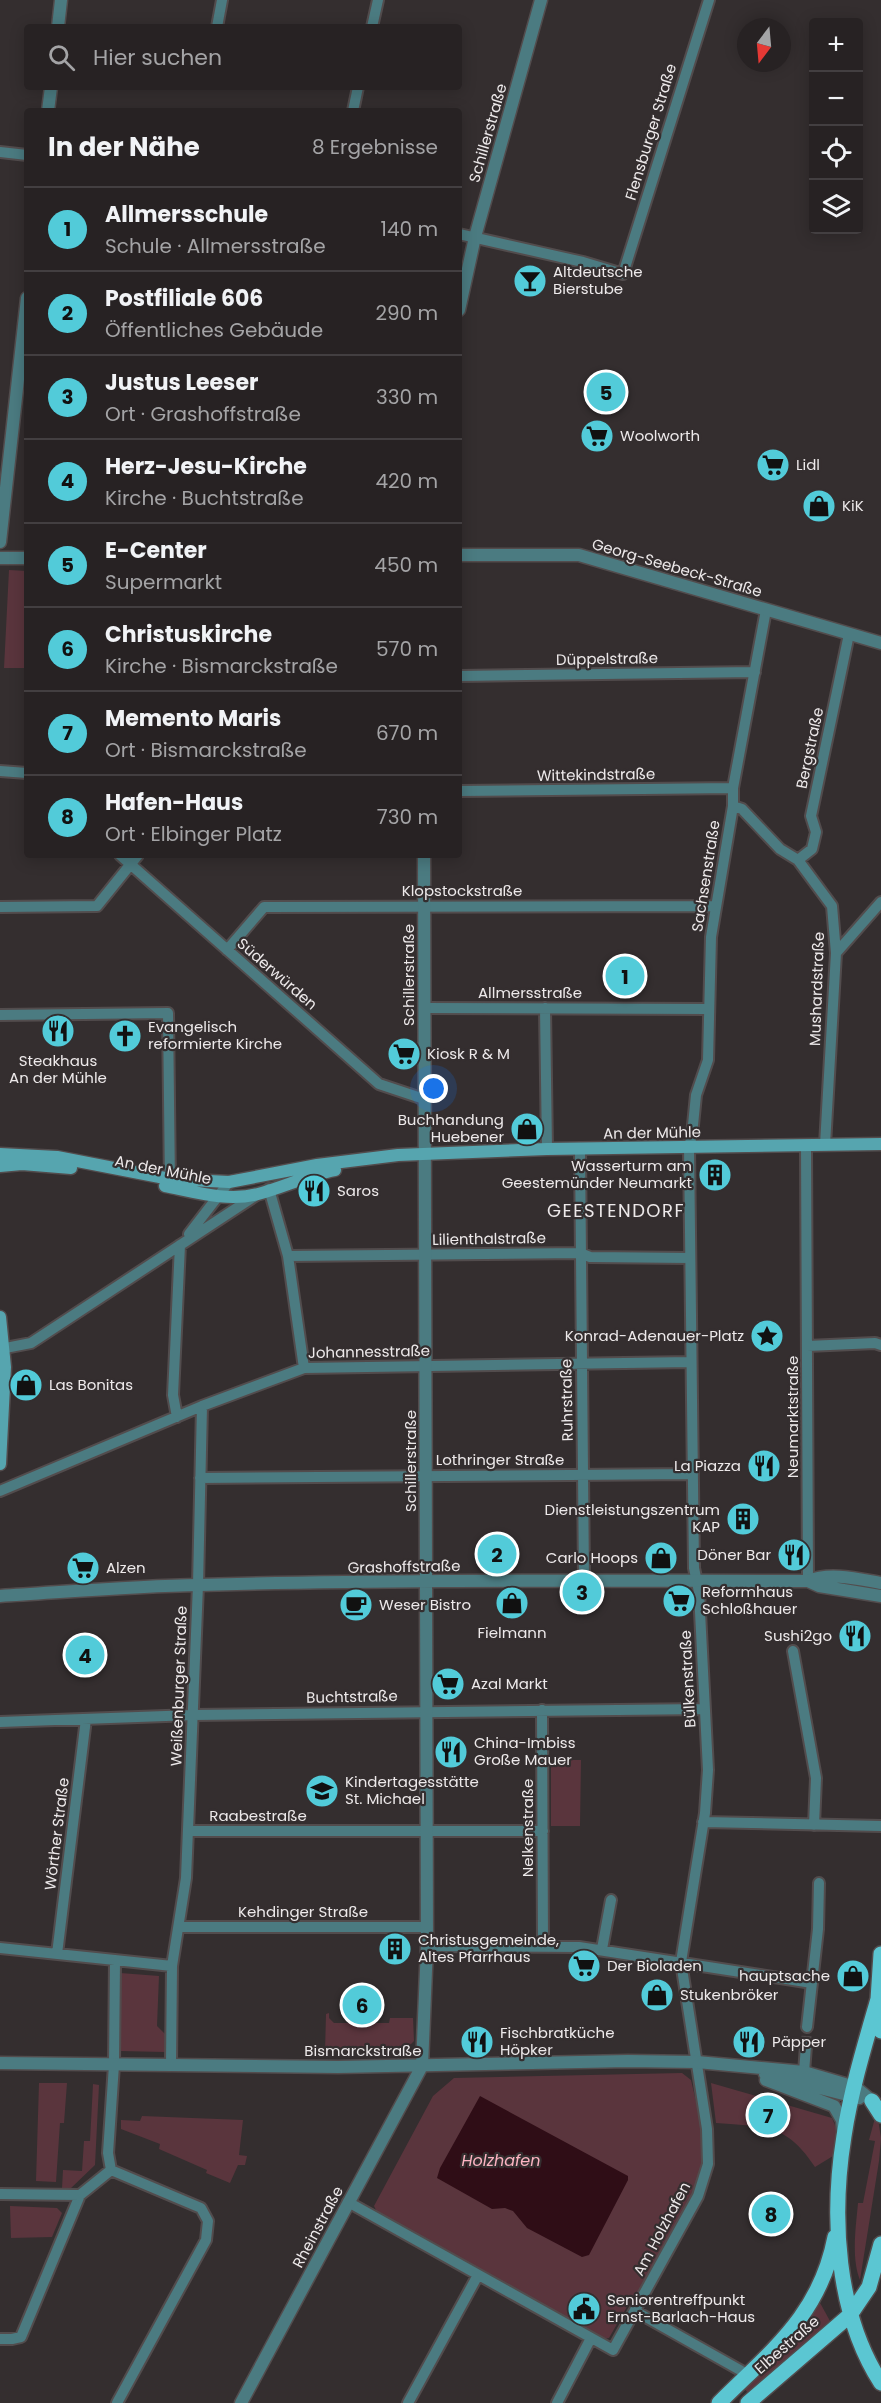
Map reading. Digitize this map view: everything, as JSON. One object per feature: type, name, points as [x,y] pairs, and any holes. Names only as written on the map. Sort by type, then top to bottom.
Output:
[{"type":"main road","name":"An der Mühle","points":[[0,1166],[22,1164],[60,1166],[170,1183],[229,1182],[317,1165],[424,1154],[547,1149],[881,1144]]},
{"type":"main road","name":"An der Mühle","points":[[0,1154],[57,1157],[218,1196],[257,1194],[325,1172],[424,1154]]},
{"type":"main road","points":[[0,1317],[1,1349],[5,1367],[0,1464]]},
{"type":"main road","points":[[881,1954],[878,1999],[881,2031]]},
{"type":"main road","points":[[878,1999],[844,2135],[839,2219],[850,2314],[860,2343],[881,2383]]},
{"type":"main road","points":[[876,2101],[881,2115]]},
{"type":"main road","name":"Elbestraße","points":[[719,2403],[787,2337],[809,2306],[822,2282],[831,2257],[839,2219]]},
{"type":"main road","name":"Elbestraße","points":[[748,2403],[850,2314],[869,2287],[881,2244]]},
{"type":"street","points":[[58,24],[61,0]]},
{"type":"street","points":[[218,24],[222,0]]},
{"type":"street","points":[[373,24],[378,0]]},
{"type":"street","name":"Schillerstraße","points":[[462,296],[475,237],[541,0]]},
{"type":"street","name":"Flensburger Straße","points":[[475,237],[583,262],[623,274],[709,0]]},
{"type":"street","points":[[48,108],[51,90]]},
{"type":"street","points":[[354,108],[357,90]]},
{"type":"street","points":[[0,152],[24,155]]},
{"type":"street","points":[[462,235],[475,237]]},
{"type":"street","points":[[0,542],[24,325]]},
{"type":"street","name":"Georg-Seebeck-Straße","points":[[462,555],[579,555],[881,643]]},
{"type":"street","points":[[0,558],[24,558]]},
{"type":"street","name":"Sachsenstraße","points":[[689,1147],[696,1095],[708,1060],[711,937],[733,806],[733,788],[766,610]]},
{"type":"street","name":"Bergstraße","points":[[798,860],[812,849],[816,832],[810,816],[849,634]]},
{"type":"street","name":"Düppelstraße","points":[[462,676],[755,672]]},
{"type":"street","points":[[0,771],[24,773]]},
{"type":"street","name":"Wittekindstraße","points":[[462,791],[733,788]]},
{"type":"street","name":"Mushardstraße","points":[[733,806],[742,809],[780,849],[798,860],[832,906],[836,953],[825,1145]]},
{"type":"street","name":"Süderwürden","points":[[123,858],[379,1084],[424,1099]]},
{"type":"street","points":[[0,907],[97,906],[135,858]]},
{"type":"street","name":"Schillerstraße","points":[[422,2066],[427,1946],[424,858]]},
{"type":"street","points":[[836,953],[881,902]]},
{"type":"street","name":"Klopstockstraße","points":[[227,950],[264,908],[716,906]]},
{"type":"street","name":"Allmersstraße","points":[[424,1008],[708,1009]]},
{"type":"street","points":[[545,1008],[547,1149]]},
{"type":"street","points":[[0,1015],[168,1013],[170,1183]]},
{"type":"street","name":"Neumarktstraße","points":[[806,1145],[808,1581]]},
{"type":"street","name":"Bülkenstraße","points":[[689,1147],[694,1568],[699,1592],[708,1770],[704,1822],[681,1962],[697,2062]]},
{"type":"street","name":"Ruhrstraße","points":[[579,1149],[584,1580]]},
{"type":"street","points":[[177,1417],[173,1395],[182,1243],[229,1182]]},
{"type":"street","points":[[270,1190],[288,1256],[304,1368]]},
{"type":"street","points":[[1,1349],[31,1343],[257,1194]]},
{"type":"street","name":"Lilienthalstraße","points":[[288,1256],[580,1253],[590,1257],[690,1258]]},
{"type":"street","points":[[807,1346],[875,1343],[881,1345]]},
{"type":"street","name":"Johannesstraße","points":[[0,1491],[202,1406],[304,1368],[691,1362]]},
{"type":"street","name":"Weißenburger Straße","points":[[171,2064],[172,1965],[186,1878],[198,1585],[202,1406]]},
{"type":"street","name":"Lothringer Straße","points":[[200,1478],[693,1474]]},
{"type":"street","name":"Grashoffstraße","points":[[0,1596],[198,1585],[427,1581],[808,1581],[837,1577],[881,1583]]},
{"type":"street","name":"Grashoffstraße","points":[[808,1581],[819,1586],[881,1596]]},
{"type":"street","points":[[793,1651],[816,1778],[814,1825]]},
{"type":"street","name":"Buchtstraße","points":[[0,1722],[193,1715],[705,1709]]},
{"type":"street","name":"Nelkenstraße","points":[[542,1710],[543,1946]]},
{"type":"street","name":"Wörther Straße","points":[[57,1954],[86,1719]]},
{"type":"street","points":[[704,1822],[881,1826]]},
{"type":"street","name":"Raabestraße","points":[[188,1831],[543,1831]]},
{"type":"street","points":[[807,2026],[818,1929],[819,1883]]},
{"type":"street","points":[[602,1949],[611,1900]]},
{"type":"street","name":"Kehdinger Straße","points":[[178,1927],[427,1927]]},
{"type":"street","points":[[427,1946],[543,1946],[602,1949],[812,1983]]},
{"type":"street","points":[[0,1948],[172,1965]]},
{"type":"street","points":[[111,2170],[108,2153],[114,2065],[115,1960]]},
{"type":"street","points":[[804,2072],[806,2046]]},
{"type":"street","name":"Bismarckstraße","points":[[0,2063],[422,2066],[628,2061],[697,2062],[804,2072],[876,2101]]},
{"type":"street","name":"Am Holzhafen","points":[[348,2202],[613,2350],[705,2180],[708,2164],[707,2129],[697,2062]]},
{"type":"street","name":"Bismarckstraße","points":[[727,2064],[746,2070],[854,2091]]},
{"type":"street","name":"Rheinstraße","points":[[241,2403],[422,2066]]},
{"type":"street","name":"Bismarckstraße","points":[[746,2070],[786,2089],[834,2106],[842,2120],[844,2135]]},
{"type":"street","points":[[0,2339],[21,2337],[80,2195],[111,2170]]},
{"type":"street","points":[[111,2170],[201,2208],[208,2221],[206,2240],[117,2403]]},
{"type":"street","points":[[0,2194],[80,2195]]},
{"type":"street","points":[[408,2403],[478,2275]]},
{"type":"street","points":[[635,2311],[747,2374]]},
{"type":"street","points":[[557,2403],[591,2338]]},
{"type":"shaded area","points":[[9,570],[24,571],[24,668],[4,668]]},
{"type":"shaded area","points":[[551,1760],[581,1760],[580,1826],[551,1826]]},
{"type":"shaded area","points":[[120,1973],[159,1976],[157,2026],[165,2034],[165,2052],[120,2051]]},
{"type":"shaded area","points":[[329,2013],[329,2018],[334,2023],[389,2023],[390,2018],[413,2018],[414,2041],[408,2047],[338,2049],[325,2052],[326,2014]]},
{"type":"shaded area","points":[[682,2073],[691,2080],[700,2120],[704,2152],[701,2176],[686,2212],[636,2302],[628,2305],[609,2338],[604,2339],[377,2212],[374,2206],[433,2096],[454,2078]]},
{"type":"shaded area","points":[[39,2083],[67,2083],[64,2123],[60,2123],[56,2182],[36,2181]]},
{"type":"shaded area","points":[[711,2083],[832,2118],[837,2130],[833,2156],[815,2167],[794,2142],[773,2130],[748,2125],[716,2123]]},
{"type":"shaded area","points":[[93,2084],[99,2085],[95,2165],[70,2189],[62,2188],[63,2170],[82,2171],[84,2141],[90,2141]]},
{"type":"shaded area","points":[[142,2116],[243,2120],[239,2155],[247,2156],[245,2165],[238,2165],[230,2183],[159,2149],[160,2144],[121,2129],[121,2120],[140,2121]]},
{"type":"shaded area","points":[[875,2118],[878,2119],[881,2138],[879,2161],[860,2280],[855,2252],[856,2222],[858,2203],[863,2203],[875,2141],[869,2140]]},
{"type":"shaded area","points":[[10,2206],[57,2208],[62,2213],[52,2237],[11,2238]]},
{"type":"shaded area","points":[[819,2301],[830,2321],[748,2393],[743,2387],[795,2337]]},
{"type":"water","name":"Holzhafen","points":[[480,2096],[628,2176],[589,2255],[582,2257],[527,2228],[513,2211],[505,2208],[492,2209],[437,2178],[440,2168]]},
{"type":"tunnel","points":[[806,2046],[807,2027]]},
{"type":"place","name":"Altdeutsche Bierstube","points":[[530,281]]},
{"type":"place","name":"E-Center","points":[[606,392]]},
{"type":"place","name":"Woolworth","points":[[597,436]]},
{"type":"place","name":"Lidl","points":[[773,465]]},
{"type":"place","name":"KiK","points":[[819,506]]},
{"type":"place","name":"Allmersschule","points":[[625,976]]},
{"type":"place","name":"Steakhaus An der Mühle","points":[[58,1031]]},
{"type":"place","name":"Evangelisch reformierte Kirche","points":[[125,1036]]},
{"type":"place","name":"Kiosk R & M","points":[[404,1054]]},
{"type":"place","name":"Buchhandung Huebener","points":[[527,1129]]},
{"type":"place","name":"Wasserturm am Geestemünder Neumarkt","points":[[715,1175]]},
{"type":"place","name":"Saros","points":[[314,1191]]},
{"type":"place","name":"Konrad-Adenauer-Platz","points":[[767,1336]]},
{"type":"place","name":"Las Bonitas","points":[[26,1385]]},
{"type":"place","name":"La Piazza","points":[[764,1466]]},
{"type":"place","name":"Dienstleistungszentrum KAP","points":[[743,1519]]},
{"type":"place","name":"Postfiliale 606","points":[[497,1554]]},
{"type":"place","name":"Döner Bar","points":[[794,1555]]},
{"type":"place","name":"Carlo Hoops","points":[[661,1558]]},
{"type":"place","name":"Alzen","points":[[83,1568]]},
{"type":"place","name":"Justus Leeser","points":[[582,1592]]},
{"type":"place","name":"Reformhaus Schloßhauer","points":[[679,1601]]},
{"type":"place","name":"Fielmann","points":[[512,1603]]},
{"type":"place","name":"Weser Bistro","points":[[356,1605]]},
{"type":"place","name":"Sushi2go","points":[[855,1636]]},
{"type":"place","name":"Herz-Jesu-Kirche","points":[[85,1655]]},
{"type":"place","name":"Azal Markt","points":[[448,1684]]},
{"type":"place","name":"China-Imbiss Große Mauer","points":[[451,1752]]},
{"type":"place","name":"Kindertagesstätte St. Michael","points":[[322,1791]]},
{"type":"place","name":"Christusgemeinde, Altes Pfarrhaus","points":[[395,1949]]},
{"type":"place","name":"Der Bioladen","points":[[584,1966]]},
{"type":"place","name":"hauptsache","points":[[853,1976]]},
{"type":"place","name":"Stukenbröker","points":[[657,1995]]},
{"type":"place","name":"Christuskirche","points":[[362,2005]]},
{"type":"place","name":"Fischbratküche Höpker","points":[[477,2042]]},
{"type":"place","name":"Päpper","points":[[749,2042]]},
{"type":"place","name":"Memento Maris","points":[[768,2115]]},
{"type":"place","name":"Hafen-Haus","points":[[771,2214]]},
{"type":"place","name":"Seniorentreffpunkt Ernst-Barlach-Haus","points":[[584,2309]]},
{"type":"district","name":"GEESTENDORF","points":[[616,1211]]}]
